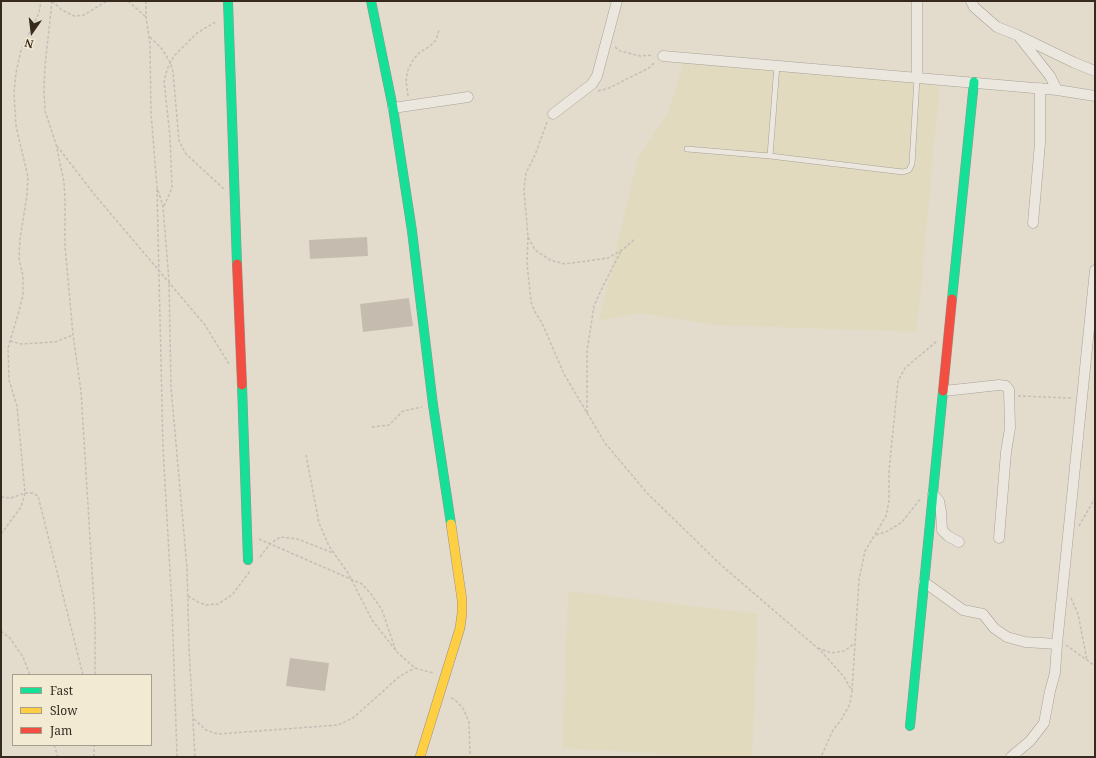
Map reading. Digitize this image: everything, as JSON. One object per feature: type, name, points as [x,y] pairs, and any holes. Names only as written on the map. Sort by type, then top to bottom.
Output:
[{"type":"street","points":[[370,1],[393,108],[412,231],[433,405],[462,600],[460,628],[420,757]]},
{"type":"street","points":[[553,114],[592,84],[597,76],[617,1]]},
{"type":"street","points":[[917,1],[917,77]]},
{"type":"street","points":[[971,1],[974,7],[997,27],[1095,71]]},
{"type":"street","points":[[228,4],[248,560]]},
{"type":"street","points":[[1017,35],[1050,76],[1057,90]]},
{"type":"street","points":[[663,56],[1040,88],[1095,96]]},
{"type":"street","points":[[910,726],[974,82]]},
{"type":"street","points":[[1033,223],[1040,143],[1040,88]]},
{"type":"street","points":[[393,108],[468,96]]},
{"type":"street","points":[[1011,757],[1030,741],[1044,723],[1055,673],[1095,270]]},
{"type":"street","points":[[944,391],[999,386],[1006,386],[1009,390],[1010,428],[1006,452],[999,538]]},
{"type":"street","points":[[933,491],[939,501],[942,530],[948,536],[959,542]]},
{"type":"street","points":[[924,582],[962,610],[983,614],[994,628],[1007,637],[1025,642],[1057,641]]},
{"type":"lane","points":[[770,156],[777,65]]},
{"type":"lane","points":[[687,149],[770,156],[903,172],[909,170],[912,164],[917,77]]},
{"type":"path","points":[[1,534],[20,507],[25,493],[17,406],[9,380],[8,348],[23,295],[23,276],[19,259],[28,177],[16,126],[14,93],[16,73],[21,50],[39,13],[41,1]]},
{"type":"path","points":[[52,1],[62,10],[74,16],[84,15],[107,1]]},
{"type":"path","points":[[52,1],[44,89],[44,111],[56,144],[66,200],[65,246],[73,335],[81,391],[95,619],[95,674]]},
{"type":"path","points":[[128,1],[146,17]]},
{"type":"path","points":[[146,1],[146,17],[150,44],[151,113],[157,187],[163,448],[172,607],[178,757]]},
{"type":"path","points":[[163,206],[172,188],[170,136],[164,82],[168,67],[174,56],[197,33],[216,22],[228,4]]},
{"type":"path","points":[[410,105],[406,81],[408,70],[413,60],[419,53],[436,40],[439,30]]},
{"type":"path","points":[[149,36],[162,49],[170,62],[173,72],[179,141],[186,154],[235,200]]},
{"type":"path","points":[[608,36],[614,46],[620,51],[640,56],[663,56]]},
{"type":"path","points":[[594,93],[609,88],[649,68],[663,56]]},
{"type":"path","points":[[553,114],[547,122],[540,143],[526,173],[524,190],[528,237],[527,263],[531,302],[542,323],[564,374],[605,443],[647,493],[721,565],[817,648],[844,677],[852,691]]},
{"type":"path","points":[[56,144],[94,194],[205,325],[229,365]]},
{"type":"path","points":[[157,187],[163,206],[169,281],[171,387],[187,568],[187,596],[196,757]]},
{"type":"path","points":[[528,237],[536,250],[550,260],[565,264],[608,258],[622,250],[635,239]]},
{"type":"path","points":[[587,414],[587,351],[594,306],[622,250]]},
{"type":"path","points":[[10,341],[21,344],[55,342],[73,335]]},
{"type":"path","points":[[821,757],[833,730],[841,720],[850,704],[859,580],[865,551],[886,516],[889,501],[889,471],[898,381],[905,368],[935,341],[949,338]]},
{"type":"path","points":[[1010,396],[1082,399]]},
{"type":"path","points":[[372,427],[390,425],[403,411],[433,405]]},
{"type":"path","points":[[306,455],[319,523],[329,546],[352,579],[372,620],[397,652],[415,668],[445,677]]},
{"type":"path","points":[[875,535],[902,522],[918,499],[933,491]]},
{"type":"path","points":[[1,497],[11,498],[25,493],[33,493],[38,496],[83,674]]},
{"type":"path","points":[[1078,528],[1095,498]]},
{"type":"path","points":[[247,532],[270,544],[362,584],[382,610],[397,652]]},
{"type":"path","points":[[260,557],[270,544],[280,537],[298,539],[335,554]]},
{"type":"path","points":[[187,596],[206,605],[218,604],[232,595],[251,570]]},
{"type":"path","points":[[1064,579],[1078,614],[1087,660]]},
{"type":"path","points":[[1,631],[10,638],[23,657],[30,674]]},
{"type":"path","points":[[1057,641],[1095,666]]},
{"type":"path","points":[[817,648],[831,652],[844,651],[855,643]]},
{"type":"path","points":[[193,718],[206,730],[218,734],[338,725],[354,718],[400,676],[415,668]]},
{"type":"path","points":[[440,692],[455,700],[463,708],[469,722],[470,757]]},
{"type":"path","points":[[54,746],[58,757]]},
{"type":"path","points":[[94,746],[94,757]]},
{"type":"shaded area","points":[[683,63],[940,83],[917,332],[715,325],[640,313],[599,320],[638,157],[669,111]]},
{"type":"shaded area","points":[[568,591],[758,614],[752,757],[714,757],[562,748]]},
{"type":"building","points":[[367,237],[368,256],[310,259],[309,240]]},
{"type":"building","points":[[409,298],[413,326],[363,332],[360,304]]},
{"type":"building","points":[[290,658],[329,663],[325,691],[286,686]]},
{"type":"traffic: fast","points":[[228,1],[237,264]]},
{"type":"traffic: fast","points":[[371,1],[393,108],[412,231],[433,405],[451,524]]},
{"type":"traffic: fast","points":[[952,299],[974,82]]},
{"type":"traffic: fast","points":[[242,385],[248,560]]},
{"type":"traffic: fast","points":[[910,726],[943,391]]},
{"type":"traffic: slow","points":[[420,757],[460,628],[462,613],[462,600],[451,524]]},
{"type":"traffic: jam","points":[[237,264],[242,385]]},
{"type":"traffic: jam","points":[[943,391],[952,299]]}]
